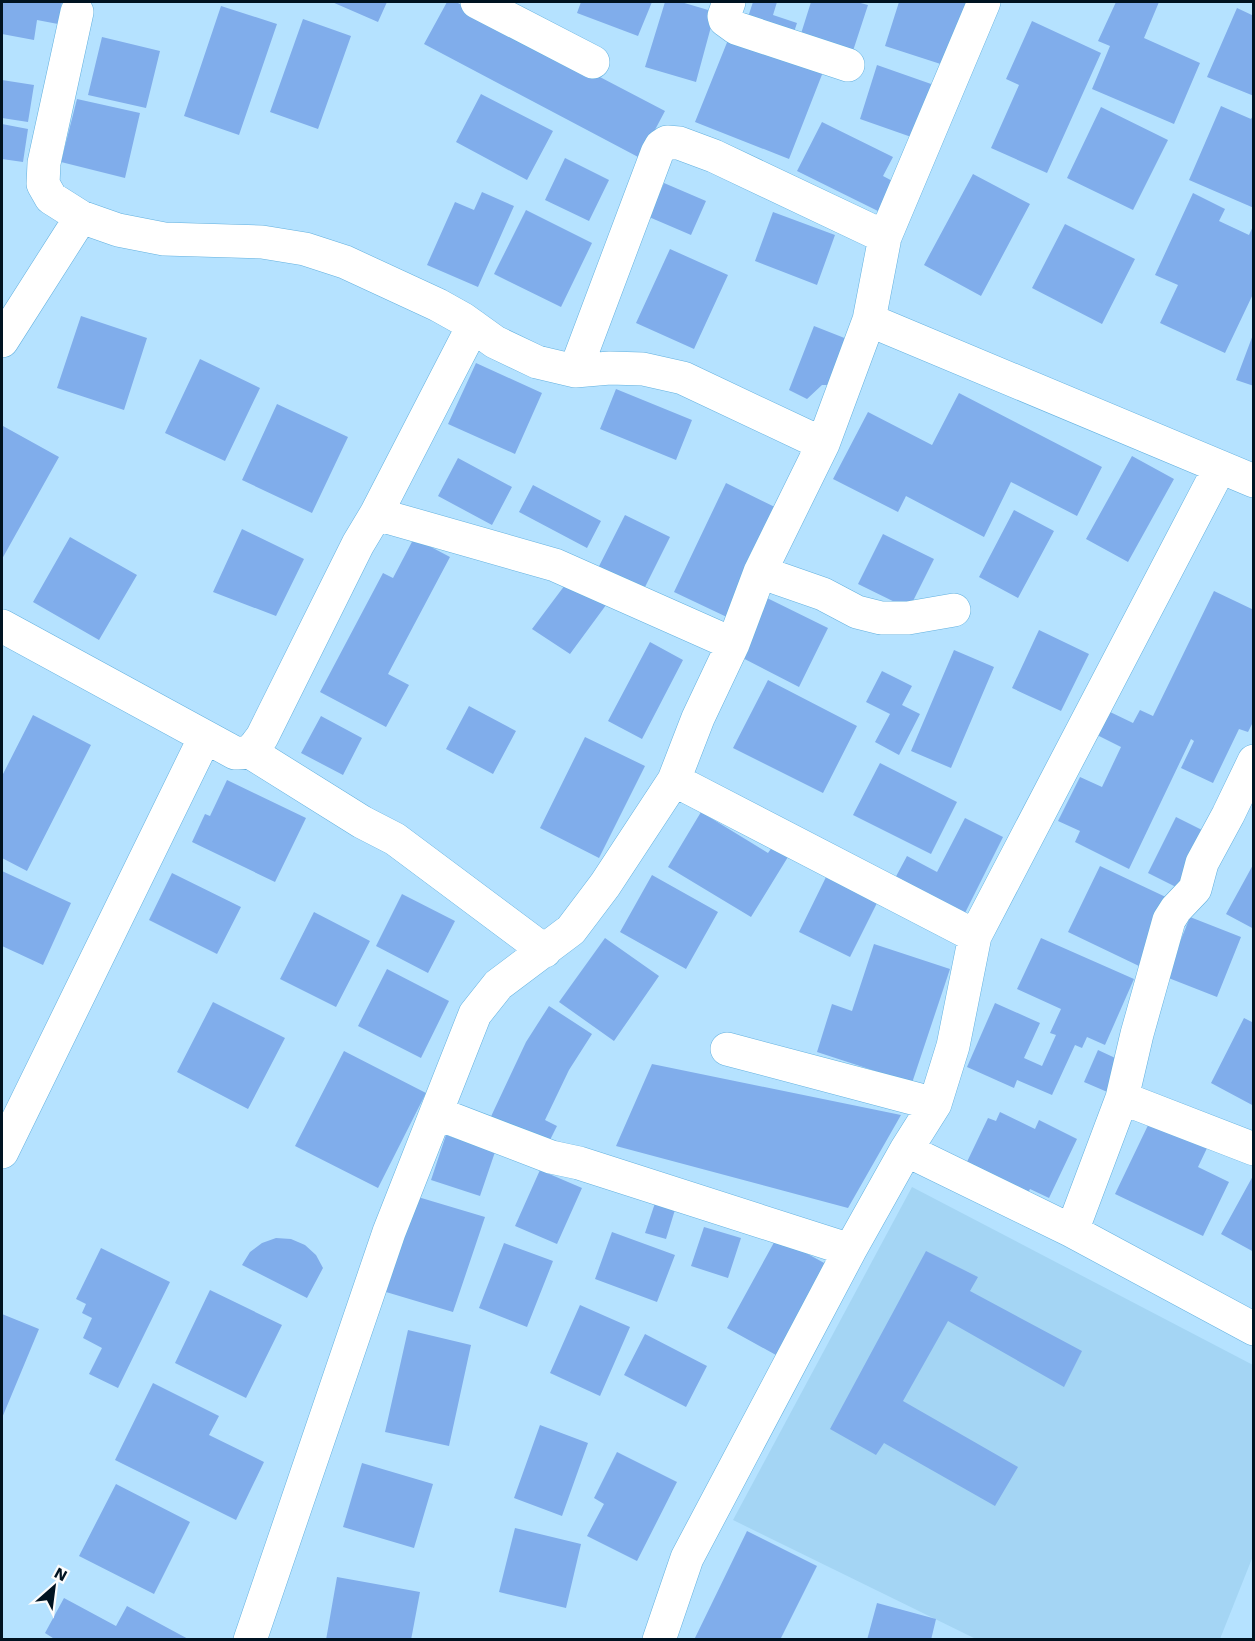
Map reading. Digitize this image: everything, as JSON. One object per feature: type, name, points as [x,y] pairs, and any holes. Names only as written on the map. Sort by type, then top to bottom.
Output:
[{"type":"street","points":[[477,2],[593,62]]},
{"type":"street","points":[[729,2],[724,16],[725,20],[736,28],[848,65]]},
{"type":"street","points":[[250,1640],[389,1232],[475,1014],[498,985],[571,930],[605,885],[674,780],[698,718],[733,644],[760,572],[823,444],[869,320],[885,237],[984,2]]},
{"type":"street","points":[[77,12],[44,162],[43,184],[51,198],[81,217],[118,230],[164,239],[262,242],[305,249],[345,262],[401,287],[464,318],[495,342],[537,362],[575,371],[610,368],[643,369],[683,378],[823,444]]},
{"type":"street","points":[[575,371],[657,153],[667,142],[679,143],[714,156],[885,237]]},
{"type":"street","points":[[2,341],[81,217]]},
{"type":"street","points":[[869,320],[1254,481]]},
{"type":"street","points":[[2,627],[235,753],[250,752],[262,737],[358,543],[376,514],[472,326]]},
{"type":"street","points":[[659,1640],[687,1558],[850,1250],[906,1150],[935,1104],[953,1046],[975,936],[1220,467]]},
{"type":"street","points":[[376,514],[555,565],[733,644]]},
{"type":"street","points":[[760,572],[823,594],[857,612],[881,618],[908,618],[954,610]]},
{"type":"street","points":[[2,1151],[205,737]]},
{"type":"street","points":[[250,752],[362,822],[395,839],[545,951]]},
{"type":"street","points":[[1072,1231],[1122,1098],[1137,1034],[1169,921],[1176,909],[1195,889],[1202,863],[1254,761]]},
{"type":"street","points":[[674,780],[975,936]]},
{"type":"street","points":[[727,1049],[935,1104]]},
{"type":"street","points":[[1122,1098],[1254,1149]]},
{"type":"street","points":[[436,1113],[551,1157],[579,1163],[850,1250]]},
{"type":"street","points":[[906,1150],[1072,1231],[1254,1329]]},
{"type":"shaded area","points":[[912,1187],[1253,1365],[1253,1556],[1220,1639],[976,1639],[733,1520]]},
{"type":"building","points":[[2,2],[62,2],[58,24],[37,20],[34,40],[2,34]]},
{"type":"building","points":[[332,2],[387,2],[378,22]]},
{"type":"building","points":[[447,2],[456,2],[665,111],[640,158],[424,44]]},
{"type":"building","points":[[581,2],[652,2],[638,36],[577,13]]},
{"type":"building","points":[[665,2],[681,2],[715,12],[696,82],[645,67]]},
{"type":"building","points":[[753,2],[777,2],[773,15],[797,23],[792,38],[746,23]]},
{"type":"building","points":[[811,2],[857,2],[868,5],[851,57],[799,40]]},
{"type":"building","points":[[899,2],[978,2],[956,69],[885,46]]},
{"type":"building","points":[[1116,2],[1159,2],[1144,38],[1200,63],[1174,124],[1092,89],[1110,46],[1098,41]]},
{"type":"building","points":[[221,6],[277,24],[239,135],[184,116]]},
{"type":"building","points":[[1237,8],[1254,16],[1254,96],[1207,77]]},
{"type":"building","points":[[303,19],[351,36],[318,129],[270,112]]},
{"type":"building","points":[[1032,21],[1101,53],[1047,173],[991,148],[1019,85],[1006,79]]},
{"type":"building","points":[[730,35],[823,72],[789,159],[695,122]]},
{"type":"building","points":[[102,37],[160,51],[146,108],[88,95]]},
{"type":"building","points":[[877,65],[934,85],[917,139],[860,119]]},
{"type":"building","points":[[2,80],[34,85],[28,122],[2,118]]},
{"type":"building","points":[[481,94],[553,131],[527,180],[456,142]]},
{"type":"building","points":[[77,99],[140,113],[125,178],[61,162]]},
{"type":"building","points":[[1221,106],[1251,119],[1254,114],[1254,208],[1189,180]]},
{"type":"building","points":[[1101,107],[1168,140],[1133,210],[1067,178]]},
{"type":"building","points":[[822,122],[893,157],[883,176],[900,185],[886,215],[797,171]]},
{"type":"building","points":[[2,124],[28,129],[23,162],[2,159]]},
{"type":"building","points":[[565,158],[609,180],[589,221],[545,200]]},
{"type":"building","points":[[973,174],[1030,204],[981,296],[924,265]]},
{"type":"building","points":[[664,183],[706,201],[691,235],[649,217]]},
{"type":"building","points":[[482,192],[514,206],[478,287],[427,265],[455,202],[474,210]]},
{"type":"building","points":[[1193,193],[1225,209],[1219,221],[1249,235],[1254,224],[1254,292],[1225,353],[1160,323],[1178,285],[1155,275]]},
{"type":"building","points":[[526,210],[592,243],[561,307],[494,274]]},
{"type":"building","points":[[773,212],[835,235],[817,285],[755,261]]},
{"type":"building","points":[[1065,224],[1135,259],[1102,324],[1032,288]]},
{"type":"building","points":[[670,249],[728,275],[694,349],[636,323]]},
{"type":"building","points":[[81,316],[147,338],[124,410],[57,388]]},
{"type":"building","points":[[814,326],[847,339],[829,385],[822,385],[807,399],[789,390]]},
{"type":"building","points":[[1254,332],[1254,386],[1236,380]]},
{"type":"building","points":[[200,359],[260,388],[225,461],[165,433]]},
{"type":"building","points":[[476,363],[542,393],[515,454],[448,424]]},
{"type":"building","points":[[616,389],[692,420],[676,460],[600,429]]},
{"type":"building","points":[[959,393],[1102,467],[1077,516],[1011,482],[984,537],[906,496],[898,512],[833,479],[868,412],[932,445]]},
{"type":"building","points":[[277,404],[348,437],[312,513],[242,480]]},
{"type":"building","points":[[3,426],[59,457],[2,559],[2,428]]},
{"type":"building","points":[[1132,456],[1174,479],[1128,562],[1086,539]]},
{"type":"building","points":[[458,458],[512,487],[492,525],[438,496]]},
{"type":"building","points":[[726,483],[783,511],[731,619],[674,592]]},
{"type":"building","points":[[533,485],[601,521],[587,548],[519,512]]},
{"type":"building","points":[[1014,510],[1054,531],[1018,598],[979,577]]},
{"type":"building","points":[[625,515],[670,537],[638,601],[593,578]]},
{"type":"building","points":[[242,529],[304,559],[276,616],[213,592]]},
{"type":"building","points":[[883,534],[934,559],[909,609],[858,584]]},
{"type":"building","points":[[70,537],[137,575],[99,640],[33,602]]},
{"type":"building","points":[[414,538],[450,557],[388,674],[409,685],[386,727],[320,692],[383,573],[393,578]]},
{"type":"building","points":[[571,577],[609,601],[570,654],[532,629]]},
{"type":"building","points":[[1214,591],[1254,610],[1254,720],[1248,732],[1239,729],[1213,783],[1181,768],[1194,741],[1191,739],[1129,869],[1075,842],[1080,831],[1058,821],[1080,777],[1102,787],[1121,747],[1095,734],[1106,710],[1133,723],[1140,710],[1153,716]]},
{"type":"building","points":[[763,596],[828,628],[799,687],[735,654]]},
{"type":"building","points":[[1039,630],[1089,654],[1061,711],[1012,688]]},
{"type":"building","points":[[650,642],[683,660],[642,739],[608,721]]},
{"type":"building","points":[[954,650],[994,667],[951,768],[911,751]]},
{"type":"building","points":[[882,671],[912,686],[902,705],[920,714],[899,755],[875,742],[890,714],[866,702]]},
{"type":"building","points":[[768,680],[857,726],[823,793],[733,748]]},
{"type":"building","points":[[469,706],[516,731],[493,774],[446,749]]},
{"type":"building","points":[[33,715],[91,745],[27,871],[2,858],[2,776]]},
{"type":"building","points":[[321,716],[362,738],[343,775],[301,753]]},
{"type":"building","points":[[585,737],[645,766],[599,858],[540,828]]},
{"type":"building","points":[[880,763],[957,802],[931,854],[853,815]]},
{"type":"building","points":[[227,780],[306,818],[275,882],[192,842],[205,814],[210,816]]},
{"type":"building","points":[[701,812],[768,853],[775,843],[791,852],[751,917],[668,867]]},
{"type":"building","points":[[1176,817],[1210,834],[1182,890],[1148,873]]},
{"type":"building","points":[[965,818],[1003,837],[963,917],[893,882],[907,856],[937,872]]},
{"type":"building","points":[[1254,863],[1254,929],[1226,914]]},
{"type":"building","points":[[1100,866],[1170,899],[1139,966],[1068,932]]},
{"type":"building","points":[[2,871],[71,903],[43,965],[2,946]]},
{"type":"building","points":[[172,873],[241,907],[217,954],[149,920]]},
{"type":"building","points":[[828,873],[879,899],[850,957],[799,932]]},
{"type":"building","points":[[652,875],[718,912],[686,969],[620,932]]},
{"type":"building","points":[[402,894],[455,921],[428,973],[376,946]]},
{"type":"building","points":[[314,912],[370,941],[336,1007],[280,979]]},
{"type":"building","points":[[1190,917],[1241,937],[1217,997],[1166,977]]},
{"type":"building","points":[[605,938],[659,976],[614,1041],[559,1002]]},
{"type":"building","points":[[1041,938],[1134,979],[1105,1045],[1087,1037],[1082,1048],[1075,1045],[1052,1095],[1017,1080],[1014,1088],[967,1067],[995,1003],[1040,1023],[1024,1058],[1042,1066],[1056,1035],[1050,1033],[1061,1009],[1017,989]]},
{"type":"building","points":[[874,944],[950,969],[912,1083],[817,1052],[832,1004],[852,1011]]},
{"type":"building","points":[[387,969],[449,1001],[421,1058],[358,1026]]},
{"type":"building","points":[[213,1002],[285,1038],[248,1109],[177,1072]]},
{"type":"building","points":[[549,1006],[592,1034],[569,1070],[545,1120],[557,1126],[544,1152],[487,1125],[526,1042]]},
{"type":"building","points":[[1244,1018],[1254,1023],[1254,1106],[1211,1083]]},
{"type":"building","points":[[1098,1050],[1126,1063],[1112,1094],[1084,1082]]},
{"type":"building","points":[[344,1051],[426,1093],[378,1188],[295,1146]]},
{"type":"building","points":[[652,1064],[901,1115],[848,1208],[616,1146]]},
{"type":"building","points":[[1000,1112],[1035,1129],[1039,1120],[1077,1139],[1049,1198],[1030,1189],[1027,1195],[965,1166],[988,1118],[996,1121]]},
{"type":"building","points":[[1151,1119],[1208,1146],[1198,1167],[1229,1182],[1203,1236],[1115,1194]]},
{"type":"building","points":[[446,1135],[495,1152],[480,1196],[431,1180]]},
{"type":"building","points":[[540,1170],[582,1188],[557,1244],[515,1226]]},
{"type":"building","points":[[1254,1174],[1254,1252],[1221,1234]]},
{"type":"building","points":[[658,1194],[678,1200],[666,1239],[645,1233]]},
{"type":"building","points":[[418,1197],[485,1217],[453,1312],[386,1292]]},
{"type":"building","points":[[704,1227],[741,1238],[728,1278],[691,1266]]},
{"type":"building","points":[[612,1232],[675,1255],[657,1302],[595,1279]]},
{"type":"building","points":[[777,1237],[826,1264],[776,1355],[727,1328]]},
{"type":"building","points":[[276,1238],[291,1239],[305,1245],[316,1255],[323,1268],[307,1298],[242,1265],[250,1252],[262,1243]]},
{"type":"building","points":[[504,1243],[553,1261],[527,1327],[479,1308]]},
{"type":"building","points":[[101,1248],[170,1282],[118,1388],[89,1374],[102,1348],[83,1338],[92,1318],[82,1313],[86,1304],[76,1299]]},
{"type":"building","points":[[926,1251],[978,1277],[970,1291],[1082,1351],[1064,1387],[948,1321],[903,1401],[1018,1467],[995,1506],[884,1443],[876,1455],[830,1429]]},
{"type":"building","points":[[210,1290],[282,1325],[246,1398],[175,1363]]},
{"type":"building","points":[[580,1305],[630,1327],[600,1396],[550,1373]]},
{"type":"building","points":[[2,1314],[39,1329],[2,1418]]},
{"type":"building","points":[[408,1330],[471,1345],[449,1446],[385,1432]]},
{"type":"building","points":[[645,1334],[707,1366],[686,1407],[624,1375]]},
{"type":"building","points":[[153,1383],[219,1416],[209,1435],[264,1462],[236,1520],[115,1460]]},
{"type":"building","points":[[540,1425],[588,1443],[562,1516],[514,1498]]},
{"type":"building","points":[[617,1452],[677,1482],[637,1561],[587,1536],[604,1504],[594,1498]]},
{"type":"building","points":[[362,1463],[433,1484],[414,1548],[343,1527]]},
{"type":"building","points":[[116,1484],[190,1522],[154,1594],[79,1556]]},
{"type":"building","points":[[515,1528],[581,1544],[566,1608],[499,1592]]},
{"type":"building","points":[[747,1531],[817,1566],[780,1640],[694,1640]]},
{"type":"building","points":[[337,1577],[420,1592],[411,1640],[326,1640]]},
{"type":"building","points":[[64,1598],[116,1626],[127,1606],[190,1640],[56,1640],[45,1633]]},
{"type":"building","points":[[877,1603],[936,1619],[931,1640],[867,1640]]}]
